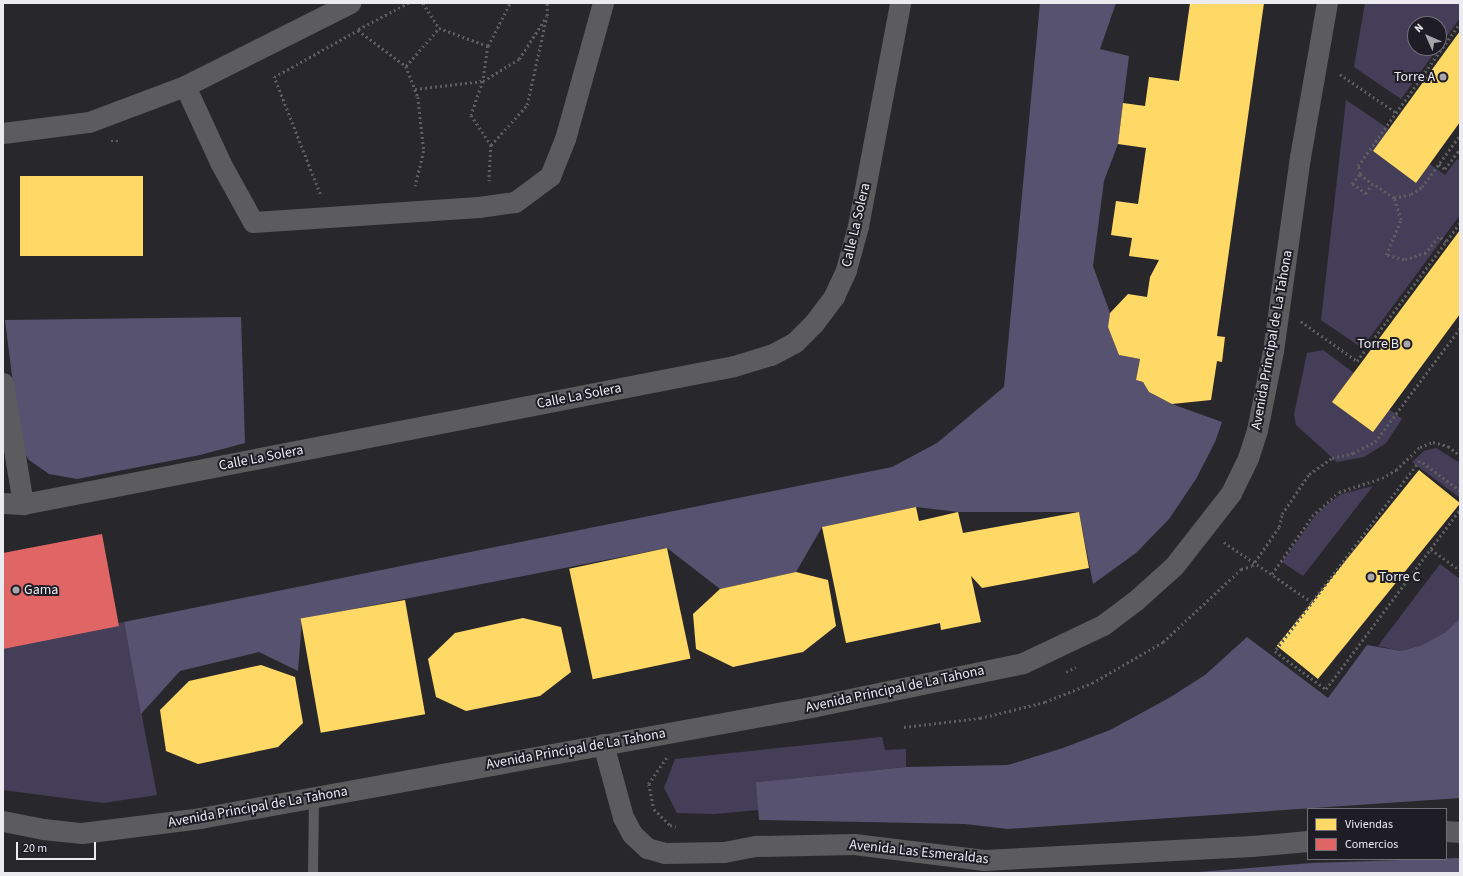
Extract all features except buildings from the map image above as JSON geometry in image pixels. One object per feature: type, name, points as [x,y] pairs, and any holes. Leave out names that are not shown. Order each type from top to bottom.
[{"type":"street","points":[[3,133],[89,122],[185,86],[350,3]]},
{"type":"street","points":[[185,86],[221,164],[253,222],[479,207],[515,202],[550,176],[565,139],[603,3]]},
{"type":"street","name":"Calle La Solera","points":[[3,503],[24,504],[734,366],[771,355],[794,343],[814,323],[834,296],[846,270],[858,226],[900,3]]},
{"type":"street","name":"Avenida Principal de La Tahona","points":[[3,821],[43,829],[82,833],[200,818],[816,706],[1023,663],[1103,625],[1135,602],[1174,566],[1231,493],[1248,458],[1257,430],[1273,351],[1300,157],[1327,3]]},
{"type":"street","points":[[3,383],[24,504]]},
{"type":"street","name":"Avenida Las Esmeraldas","points":[[603,744],[623,817],[632,834],[647,848],[664,853],[724,852],[756,846],[854,844],[984,860],[1252,846],[1307,841]]},
{"type":"street","points":[[1447,831],[1460,832]]},
{"type":"lane","points":[[313,873],[314,797]]},
{"type":"path","points":[[322,199],[274,77],[409,3]]},
{"type":"path","points":[[423,3],[439,28],[488,46]]},
{"type":"path","points":[[494,184],[489,184],[491,145],[471,115],[483,82],[488,46],[510,3]]},
{"type":"path","points":[[491,145],[527,105],[547,16],[547,3]]},
{"type":"path","points":[[415,89],[483,82],[519,59],[547,16]]},
{"type":"path","points":[[1446,242],[1440,237],[1426,253],[1411,259],[1395,259],[1386,255],[1401,220],[1394,198],[1360,174],[1358,166],[1460,22]]},
{"type":"path","points":[[406,66],[439,28]]},
{"type":"path","points":[[358,30],[406,66],[415,89],[424,151],[415,187]]},
{"type":"path","points":[[1336,80],[1338,72],[1395,112]]},
{"type":"path","points":[[1394,198],[1411,194],[1422,187],[1460,135]]},
{"type":"path","points":[[1439,164],[1445,169],[1458,151],[1460,153]]},
{"type":"path","points":[[1360,174],[1352,184],[1366,194],[1373,184]]},
{"type":"path","points":[[407,188],[422,187]]},
{"type":"path","points":[[1298,327],[1299,319],[1357,361],[1460,223]]},
{"type":"path","points":[[1404,406],[1460,328]]},
{"type":"path","points":[[1272,574],[1312,516],[1339,492],[1382,478],[1396,470],[1420,446],[1433,442],[1448,446],[1460,455]]},
{"type":"path","points":[[1460,491],[1420,461],[1275,651],[1326,689],[1460,509]]},
{"type":"path","points":[[1221,539],[1312,602]]},
{"type":"path","points":[[1431,549],[1460,570]]},
{"type":"path","points":[[1058,675],[1079,666]]},
{"type":"path","points":[[671,755],[649,784],[654,810],[670,825],[683,828]]},
{"type":"shaded area","points":[[1040,3],[1116,3],[1100,49],[1129,56],[1118,144],[1104,181],[1093,266],[1110,313],[1108,327],[1119,355],[1140,359],[1136,380],[1143,382],[1149,392],[1172,404],[1222,422],[1215,442],[1196,479],[1169,519],[1136,553],[1093,584],[1079,512],[958,512],[916,507],[822,527],[796,572],[720,589],[667,548],[302,619],[298,671],[259,652],[180,671],[141,714],[124,622],[892,467],[937,443],[1004,387]]},
{"type":"shaded area","points":[[1365,3],[1460,3],[1460,18],[1447,36],[1447,16],[1407,16],[1407,56],[1432,56],[1401,99],[1354,67]]},
{"type":"shaded area","points":[[1346,100],[1389,129],[1373,151],[1416,183],[1430,164],[1445,175],[1457,159],[1460,161],[1460,215],[1362,348],[1321,320]]},
{"type":"shaded area","points":[[241,317],[245,443],[200,455],[77,479],[49,474],[29,460],[21,448],[5,320]]},
{"type":"shaded area","points":[[1323,350],[1354,373],[1389,409],[1402,419],[1386,443],[1364,457],[1337,462],[1296,425],[1294,415],[1307,353]]},
{"type":"shaded area","points":[[1436,448],[1460,463],[1460,498],[1412,462],[1424,451]]},
{"type":"shaded area","points":[[1373,486],[1303,576],[1282,562],[1315,516],[1327,505],[1341,494]]},
{"type":"shaded area","points":[[1440,564],[1460,579],[1460,618],[1446,632],[1422,645],[1401,651],[1378,646]]},
{"type":"shaded area","points":[[1460,618],[1460,798],[1008,829],[965,824],[759,820],[756,782],[906,767],[1008,765],[1063,748],[1110,730],[1169,698],[1205,675],[1247,637],[1328,698],[1367,645],[1401,651],[1422,645],[1446,632]]},
{"type":"shaded area","points":[[124,622],[157,795],[103,803],[3,790],[3,647]]},
{"type":"shaded area","points":[[882,737],[885,750],[906,749],[906,767],[757,782],[759,810],[714,814],[677,813],[664,788],[675,759]]},
{"type":"shaded area","points":[[1447,858],[1460,858],[1460,873],[1185,873],[1312,863],[1447,860]]},
{"type":"place","name":"Torre A","points":[[1443,77]]},
{"type":"place","name":"Torre B","points":[[1407,344]]},
{"type":"place","name":"Torre C","points":[[1371,577]]},
{"type":"place","name":"Gama","points":[[16,590]]}]
